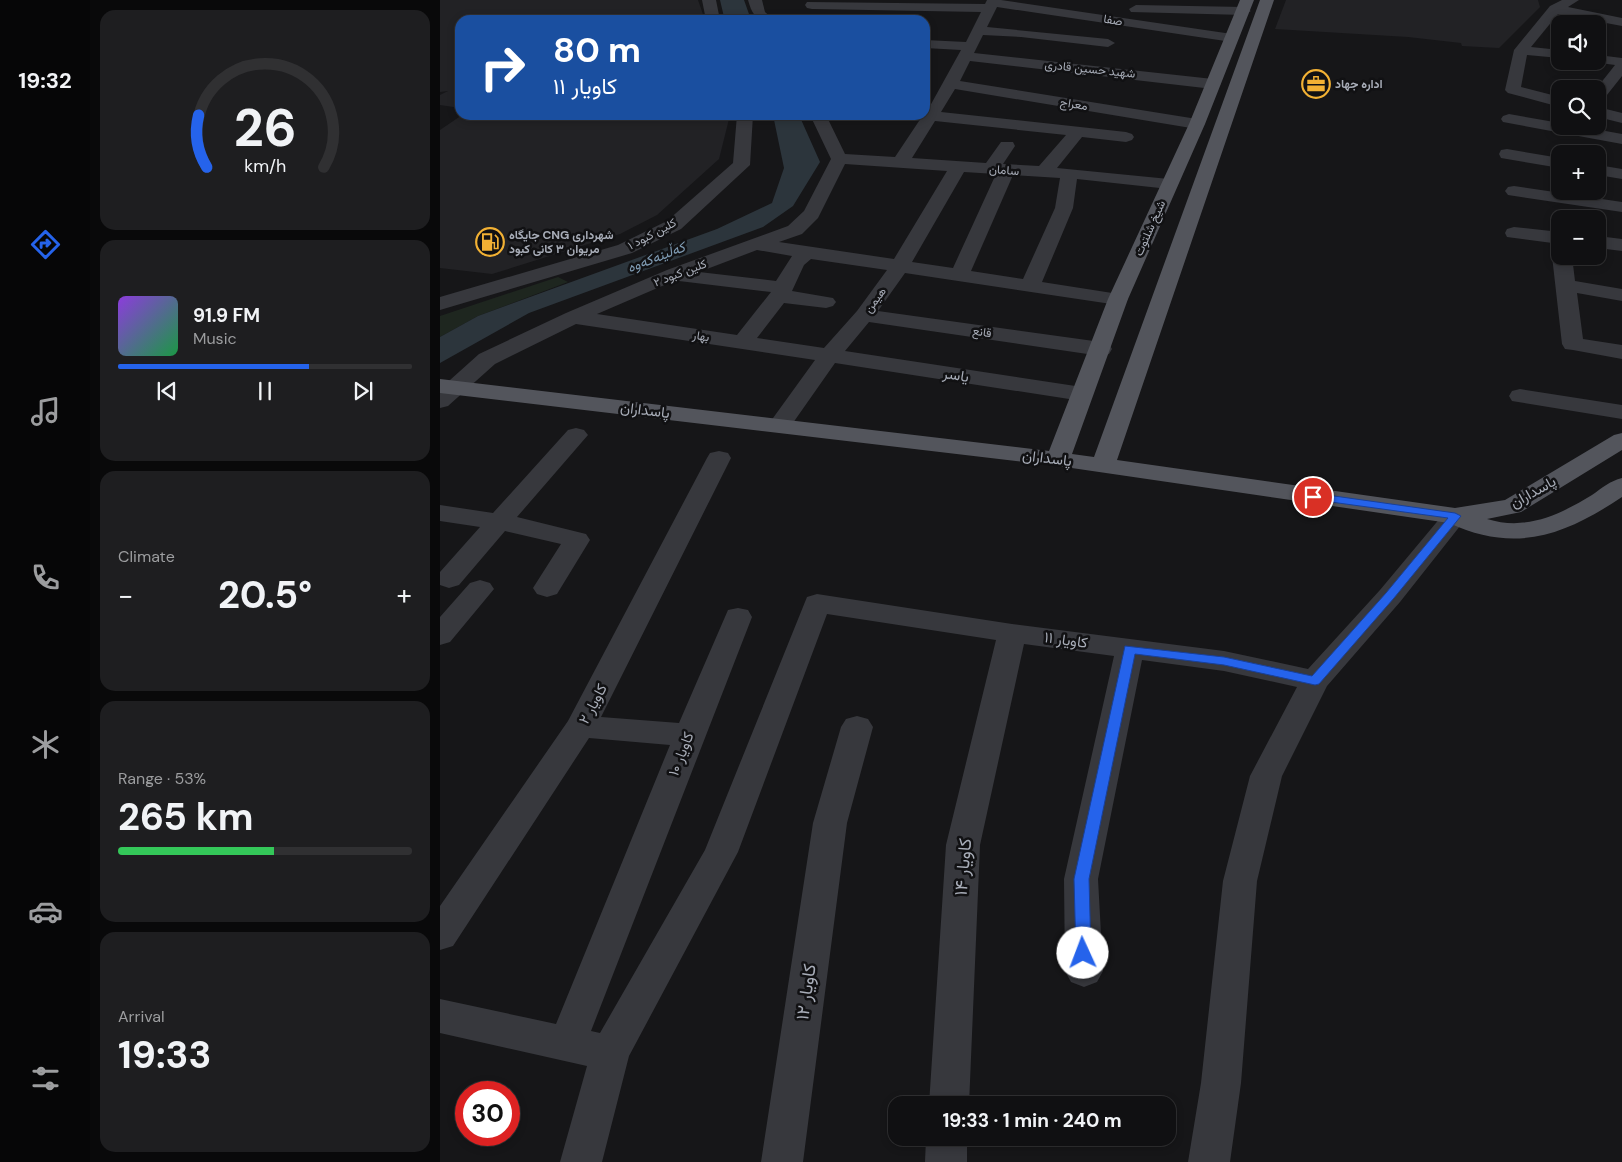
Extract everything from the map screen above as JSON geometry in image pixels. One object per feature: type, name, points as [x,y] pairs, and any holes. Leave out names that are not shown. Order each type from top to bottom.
[{"type":"main road","points":[[1103,465],[1267,0]]},
{"type":"main road","name":"شیخ شلتوت","points":[[1058,459],[1101,349],[1118,299],[1246,5]]},
{"type":"main road","name":"پاسداران","points":[[444,392],[780,425],[1058,459],[1455,516],[1512,507],[1622,440]]},
{"type":"main road","points":[[1455,516],[1486,529],[1539,531],[1570,520],[1622,486]]},
{"type":"street","points":[[709,0],[713,15]]},
{"type":"street","points":[[754,0],[760,15]]},
{"type":"street","points":[[1551,100],[1513,90],[1521,50],[1554,9],[1572,0]]},
{"type":"street","points":[[808,15],[814,2]]},
{"type":"street","name":"صفا","points":[[814,2],[845,11],[992,4],[1091,16],[1232,38]]},
{"type":"street","points":[[992,4],[980,31],[951,84],[930,116],[1078,132],[1110,156],[1147,115]]},
{"type":"street","points":[[1091,16],[1102,8],[1246,5]]},
{"type":"street","points":[[1554,9],[1622,22]]},
{"type":"street","points":[[1073,70],[1108,43],[1128,22]]},
{"type":"street","points":[[980,31],[1021,33],[1108,43]]},
{"type":"street","name":"شهید حسین قادری","points":[[930,45],[1073,70],[1146,75],[1213,84]]},
{"type":"street","points":[[1521,50],[1551,53]]},
{"type":"street","points":[[1606,60],[1622,62]]},
{"type":"street","points":[[1606,91],[1616,83],[1622,66]]},
{"type":"street","points":[[1135,86],[1146,75]]},
{"type":"street","name":"معراج","points":[[951,84],[1147,115],[1199,116]]},
{"type":"street","points":[[1110,109],[1124,98],[1199,116]]},
{"type":"street","points":[[930,99],[941,99]]},
{"type":"street","points":[[1606,114],[1622,118]]},
{"type":"street","points":[[1509,119],[1622,139]]},
{"type":"street","name":"کلین کبود ۱","points":[[440,304],[625,249],[674,225],[741,165],[745,120]]},
{"type":"street","points":[[820,120],[839,159]]},
{"type":"street","points":[[901,162],[927,120]]},
{"type":"street","points":[[1043,173],[1078,132]]},
{"type":"street","points":[[960,274],[1007,146]]},
{"type":"street","points":[[1507,154],[1551,161]]},
{"type":"street","name":"سامان","points":[[839,159],[1069,174],[1110,156],[1169,184]]},
{"type":"street","name":"کلین کبود ۲","points":[[444,392],[487,359],[573,317],[674,274],[795,230],[812,214],[839,159]]},
{"type":"street","name":"هیمن","points":[[780,425],[830,355],[864,315],[899,267],[958,167]]},
{"type":"street","points":[[1606,171],[1622,174]]},
{"type":"street","points":[[1030,286],[1064,208],[1069,174]]},
{"type":"street","points":[[1514,191],[1622,207]]},
{"type":"street","points":[[1514,233],[1551,237]]},
{"type":"street","points":[[1606,243],[1622,245]]},
{"type":"street","points":[[757,245],[1118,299]]},
{"type":"street","points":[[742,343],[782,292],[796,262],[807,252]]},
{"type":"street","points":[[1563,265],[1574,344],[1622,352]]},
{"type":"street","points":[[674,274],[782,292],[826,302]]},
{"type":"street","points":[[1566,285],[1622,295]]},
{"type":"street","name":"قانع","points":[[864,315],[1101,349]]},
{"type":"street","name":"بهار","points":[[573,317],[830,355]]},
{"type":"street","name":"یاسر","points":[[830,355],[1082,394]]},
{"type":"street","points":[[1520,396],[1622,412]]},
{"type":"street","points":[[449,579],[576,435]]},
{"type":"street","name":"کاویار ۲","points":[[440,935],[581,726],[718,458]]},
{"type":"street","points":[[440,513],[529,527],[577,540],[547,588]]},
{"type":"street","points":[[1209,1162],[1221,1083],[1240,881],[1266,776],[1315,681],[1390,596],[1455,516]]},
{"type":"street","points":[[443,628],[480,589]]},
{"type":"street","name":"کاویار ۱۱","points":[[610,1053],[721,852],[817,603],[1012,633],[1224,661],[1315,681]]},
{"type":"street","name":"کاویار ۱۰","points":[[567,1043],[628,893],[687,735],[738,617]]},
{"type":"street","name":"کاویار ۱۴","points":[[949,1096],[963,845],[1012,633]]},
{"type":"street","points":[[1084,971],[1081,879],[1130,649]]},
{"type":"street","points":[[581,726],[687,735]]},
{"type":"street","name":"کاویار ۱۲","points":[[782,1162],[830,823],[856,727]]},
{"type":"street","points":[[440,1016],[610,1053],[581,1162]]},
{"type":"street","points":[[946,1162],[947,1146]]},
{"type":"shaded area","points":[[440,0],[698,0],[703,15],[455,15],[455,107],[440,105],[440,95],[448,91],[440,92]]},
{"type":"shaded area","points":[[1286,0],[1538,0],[1540,7],[1499,48],[1462,46],[1461,43],[1408,37],[1275,29]]},
{"type":"shaded area","points":[[455,120],[729,120],[719,159],[657,215],[620,234],[492,274],[440,268],[440,130]]},
{"type":"shaded area","points":[[558,277],[568,282],[478,316],[440,337],[440,316]]},
{"type":"water","points":[[720,0],[744,0],[750,15],[724,15]]},
{"type":"water","name":"کەڵینەکەوە","points":[[774,120],[801,120],[820,162],[793,206],[763,227],[529,313],[440,363],[440,337],[478,316],[717,229],[772,203],[784,168]]},
{"type":"place","name":"اداره جهاد","points":[[1316,84]]},
{"type":"place","name":"جایگاه CNG شهرداری مریوان ۳ کانی کبود","points":[[490,242]]},
{"type":"route","points":[[1083,953],[1081,879],[1130,649],[1224,661],[1315,681],[1390,596],[1455,516],[1313,497]]}]
